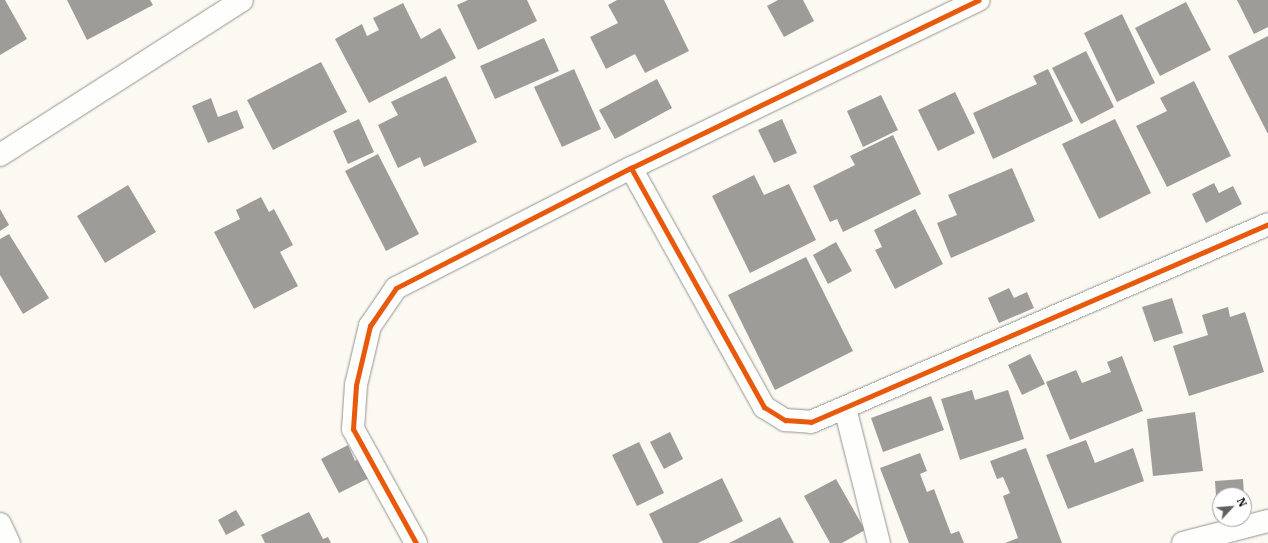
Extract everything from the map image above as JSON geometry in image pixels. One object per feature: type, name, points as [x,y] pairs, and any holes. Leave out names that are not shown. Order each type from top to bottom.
[{"type":"street","points":[[0,155],[242,0]]},
{"type":"street","points":[[416,543],[354,429],[356,385],[370,326],[396,288],[631,168],[979,0]]},
{"type":"street","points":[[631,168],[764,407],[786,420],[811,422],[1268,224]]},
{"type":"street","points":[[845,408],[879,543]]},
{"type":"street","points":[[1183,543],[1268,521]]},
{"type":"street","points":[[0,524],[9,543]]},
{"type":"building","points":[[0,0],[5,0],[27,39],[0,55]]},
{"type":"building","points":[[67,0],[150,0],[153,5],[87,40]]},
{"type":"building","points":[[468,0],[527,0],[537,21],[478,50],[457,5]]},
{"type":"building","points":[[617,0],[664,0],[689,51],[645,73],[635,54],[606,69],[590,37],[618,23],[608,5]]},
{"type":"building","points":[[778,0],[803,0],[814,21],[784,37],[767,6]]},
{"type":"building","points":[[1237,0],[1268,0],[1268,27],[1254,34]]},
{"type":"building","points":[[1186,2],[1211,50],[1160,76],[1135,28]]},
{"type":"building","points":[[403,3],[421,39],[440,28],[456,58],[369,103],[335,39],[362,24],[367,36],[379,30],[373,18]]},
{"type":"building","points":[[1122,14],[1155,83],[1117,102],[1084,33]]},
{"type":"building","points":[[1268,36],[1268,134],[1228,56]]},
{"type":"building","points":[[544,38],[559,71],[495,99],[480,66]]},
{"type":"building","points":[[1086,51],[1114,107],[1081,124],[1052,68]]},
{"type":"building","points":[[321,62],[347,112],[273,150],[247,100]]},
{"type":"building","points":[[574,69],[601,129],[562,147],[534,87]]},
{"type":"building","points":[[1048,69],[1073,121],[993,159],[973,113],[1037,84],[1033,76]]},
{"type":"building","points":[[446,76],[477,142],[424,167],[420,157],[398,168],[378,125],[398,115],[391,102]]},
{"type":"building","points":[[657,79],[672,108],[615,139],[599,110]]},
{"type":"building","points":[[1194,81],[1231,156],[1167,187],[1136,126],[1167,111],[1160,98]]},
{"type":"building","points":[[955,92],[975,133],[938,151],[918,110]]},
{"type":"building","points":[[881,95],[898,130],[863,147],[847,111]]},
{"type":"building","points":[[211,98],[218,117],[237,110],[244,128],[208,143],[192,106]]},
{"type":"building","points":[[359,119],[374,152],[348,164],[333,131]]},
{"type":"building","points":[[782,119],[797,153],[774,163],[758,130]]},
{"type":"building","points":[[1115,119],[1151,193],[1099,219],[1062,144]]},
{"type":"building","points":[[893,135],[921,194],[843,232],[837,219],[830,222],[813,186],[855,165],[850,156]]},
{"type":"building","points":[[378,154],[419,234],[386,251],[345,171]]},
{"type":"building","points":[[1012,168],[1035,221],[951,258],[937,223],[957,215],[948,195]]},
{"type":"building","points":[[754,175],[764,195],[789,184],[816,240],[750,273],[712,196]]},
{"type":"building","points":[[1214,183],[1219,193],[1233,186],[1242,204],[1206,223],[1192,194]]},
{"type":"building","points":[[128,185],[156,232],[105,263],[77,216]]},
{"type":"building","points":[[261,197],[269,212],[274,209],[293,245],[280,252],[298,286],[254,309],[214,232],[240,219],[236,210]]},
{"type":"building","points":[[0,209],[9,225],[0,231]]},
{"type":"building","points":[[915,209],[943,264],[895,289],[875,250],[882,247],[874,230]]},
{"type":"building","points":[[9,234],[49,298],[23,314],[0,275],[0,239]]},
{"type":"building","points":[[836,242],[852,271],[828,284],[813,255]]},
{"type":"building","points":[[806,257],[853,351],[775,390],[728,295]]},
{"type":"building","points":[[1009,288],[1014,298],[1027,292],[1034,308],[999,323],[988,298]]},
{"type":"building","points":[[1172,298],[1183,333],[1154,342],[1142,307]]},
{"type":"building","points":[[1228,307],[1230,317],[1245,312],[1264,372],[1189,396],[1173,346],[1208,335],[1202,315]]},
{"type":"building","points":[[1030,354],[1045,384],[1022,395],[1008,365]]},
{"type":"building","points":[[1122,356],[1143,411],[1070,440],[1046,382],[1076,370],[1082,383],[1111,372],[1107,362]]},
{"type":"building","points":[[972,390],[975,400],[1008,390],[1024,439],[960,460],[941,399]]},
{"type":"building","points":[[931,396],[944,430],[883,452],[871,418]]},
{"type":"building","points":[[1195,412],[1203,471],[1153,476],[1147,419]]},
{"type":"building","points":[[670,432],[683,459],[664,469],[650,442]]},
{"type":"building","points":[[1086,440],[1095,463],[1133,448],[1144,481],[1068,509],[1046,455]]},
{"type":"building","points":[[639,442],[664,493],[637,506],[612,455]]},
{"type":"building","points":[[348,445],[355,461],[365,456],[375,475],[339,493],[321,459]]},
{"type":"building","points":[[1026,448],[1062,543],[1005,543],[1018,538],[1003,496],[1010,493],[1003,477],[997,479],[990,461]]},
{"type":"building","points":[[920,453],[927,471],[920,474],[927,492],[934,489],[951,534],[959,531],[964,543],[909,543],[880,468]]},
{"type":"building","points":[[722,478],[743,521],[698,543],[663,543],[649,514]]},
{"type":"building","points":[[836,479],[865,530],[842,543],[830,543],[804,496]]},
{"type":"building","points":[[1243,479],[1244,487],[1215,487],[1215,481]]},
{"type":"building","points":[[236,510],[245,525],[226,535],[218,520]]},
{"type":"building","points":[[309,512],[323,539],[328,537],[331,543],[265,543],[261,535]]},
{"type":"building","points":[[780,517],[794,543],[729,543]]},
{"type":"cycle path","points":[[416,543],[353,429],[356,385],[370,326],[396,288],[631,168],[979,0]]},
{"type":"cycle path","points":[[631,168],[764,407],[785,420],[811,422],[1268,224]]}]
